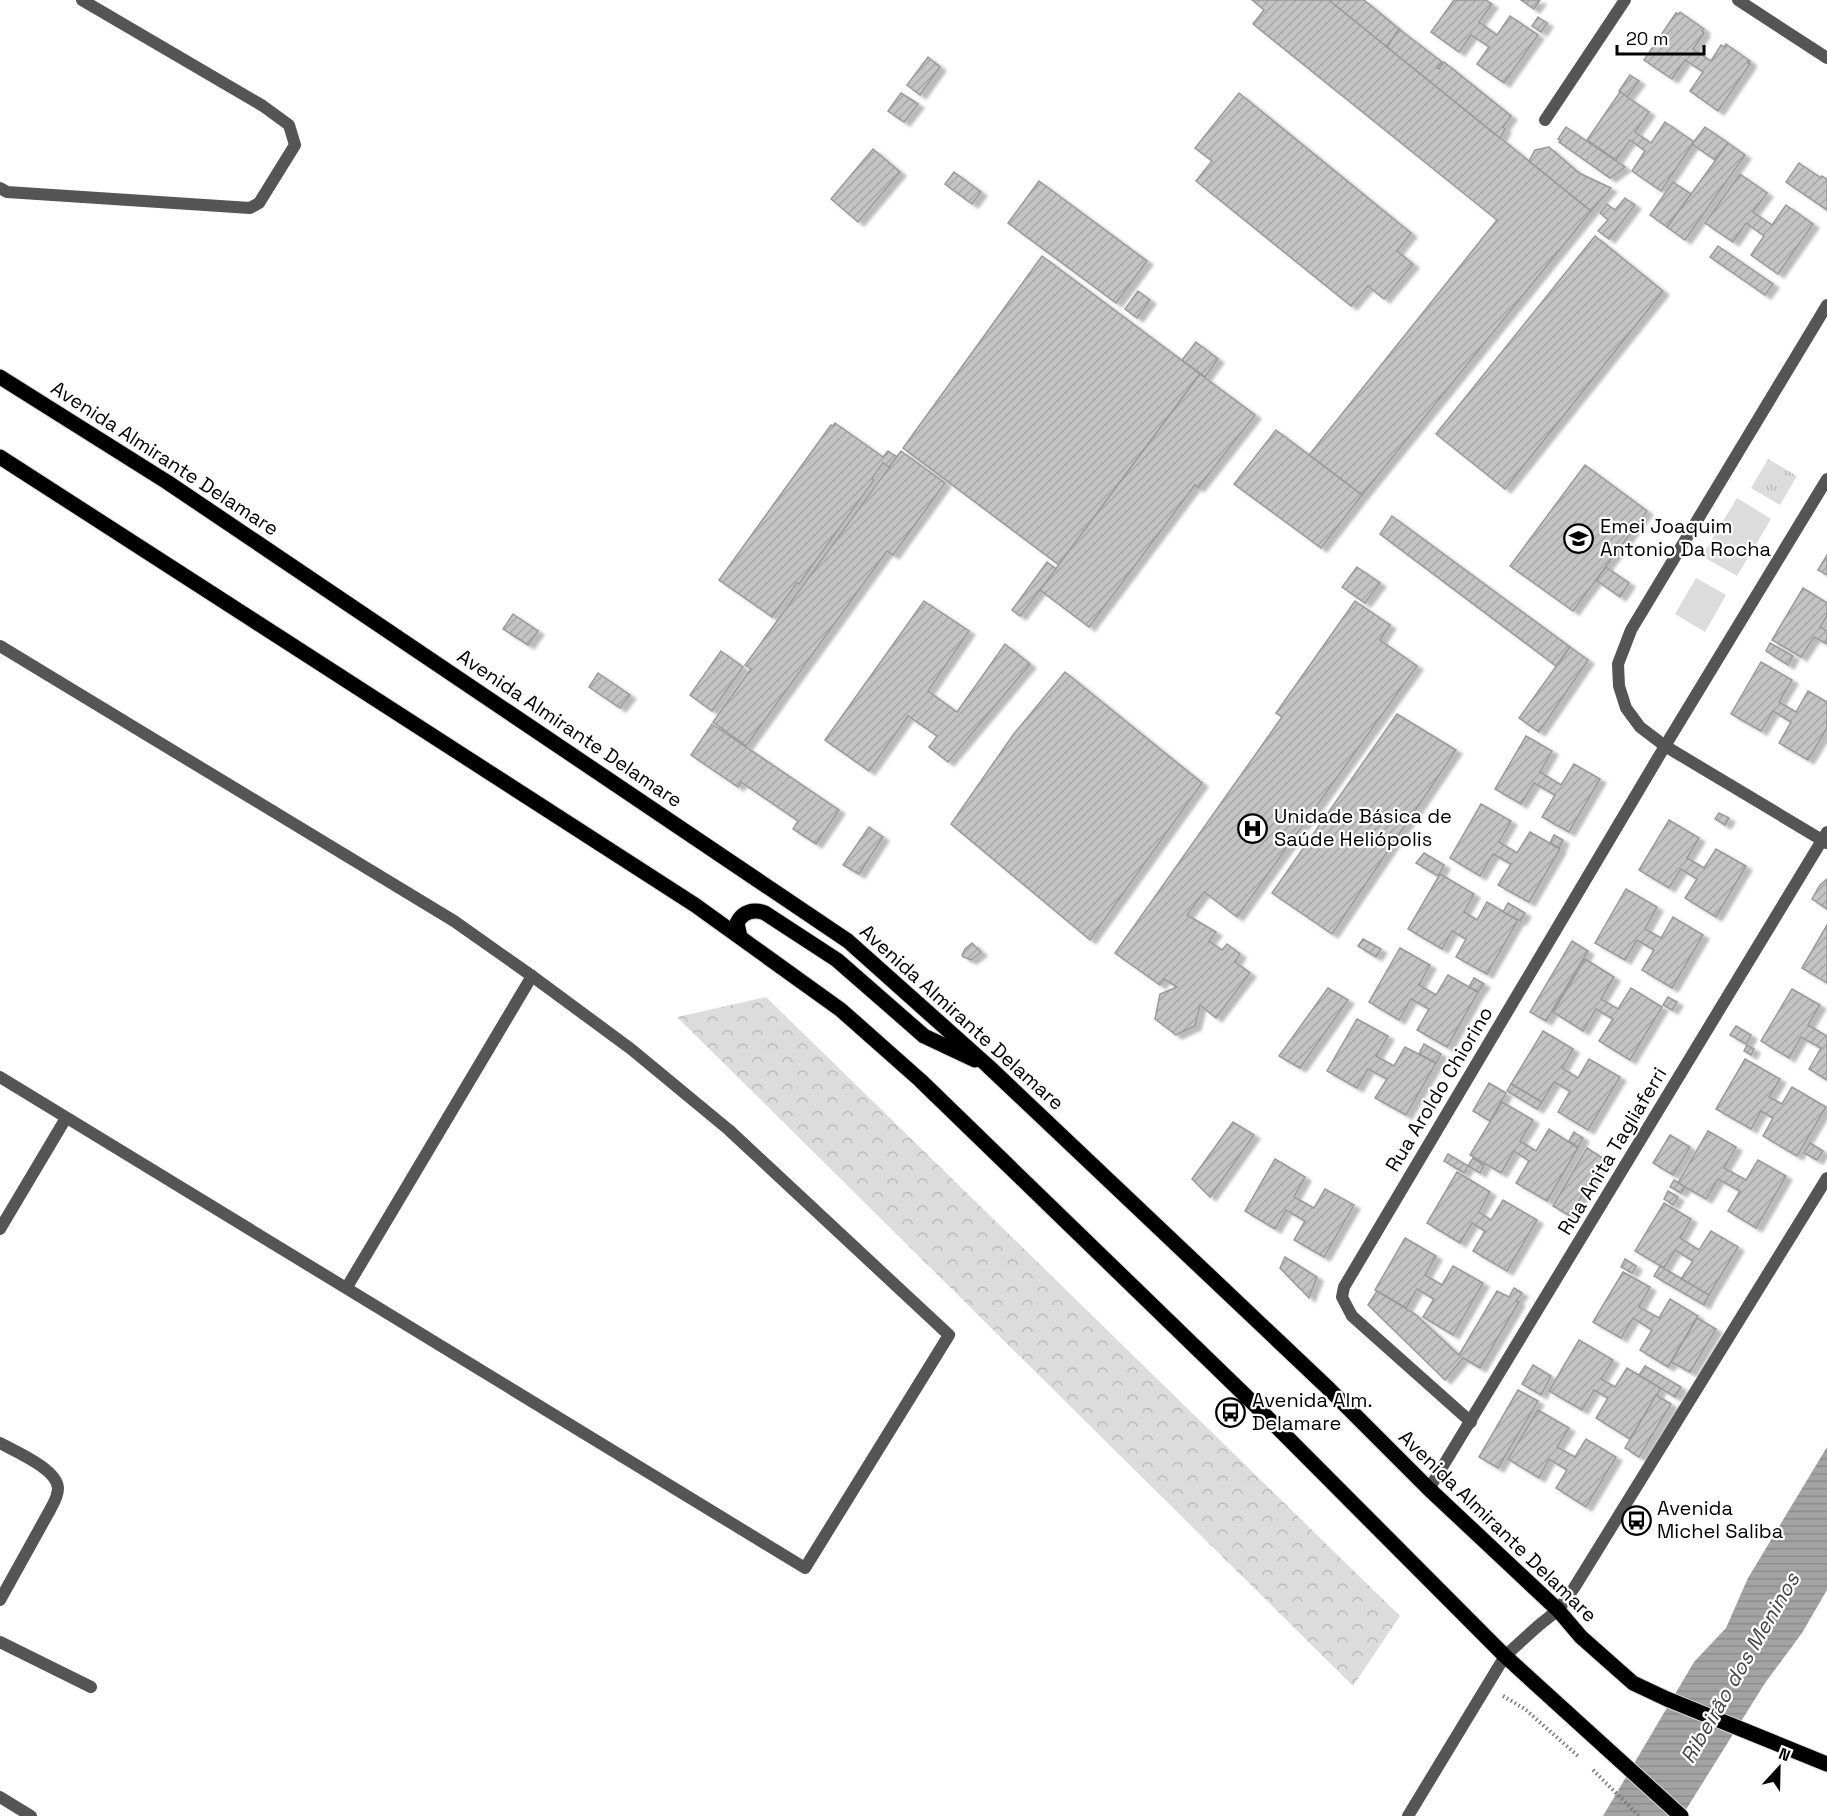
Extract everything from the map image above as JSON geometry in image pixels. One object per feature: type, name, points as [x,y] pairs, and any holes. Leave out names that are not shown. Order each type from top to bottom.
[{"type":"main road","name":"Avenida Almirante Delamare","points":[[0,377],[167,482],[848,941],[988,1066],[1558,1610],[1581,1637],[1633,1683],[1827,1764]]},
{"type":"main road","points":[[0,458],[695,905],[841,1010],[920,1080],[1284,1433],[1505,1656],[1681,1816]]},
{"type":"main road","points":[[740,937],[737,923],[742,915],[752,911],[765,913],[837,960],[924,1036],[988,1066]]},
{"type":"street","points":[[0,188],[7,192],[250,208],[259,203],[295,146],[289,125],[263,106],[82,0]]},
{"type":"street","points":[[1545,120],[1625,0]]},
{"type":"street","points":[[1738,0],[1827,57]]},
{"type":"street","points":[[1825,838],[1665,746],[1640,727],[1626,708],[1619,686],[1618,664],[1631,630],[1827,305]]},
{"type":"street","name":"Rua Aroldo Chiorino","points":[[1471,1422],[1352,1316],[1342,1297],[1344,1287],[1665,746],[1827,479]]},
{"type":"street","points":[[0,646],[454,921],[532,976],[631,1049],[729,1130],[949,1335],[805,1568],[0,1077]]},
{"type":"street","name":"Rua Anita Tagliaferri","points":[[1429,1489],[1825,838]]},
{"type":"street","points":[[347,1287],[532,976]]},
{"type":"street","points":[[0,1229],[66,1118]]},
{"type":"street","points":[[1408,1816],[1505,1656],[1558,1610],[1574,1588],[1827,1178]]},
{"type":"street","points":[[0,1443],[47,1470],[54,1476],[58,1487],[57,1497],[0,1600]]},
{"type":"street","points":[[0,1642],[91,1687]]},
{"type":"street","points":[[0,1797],[31,1816]]},
{"type":"path","points":[[1488,1686],[1525,1709],[1584,1761]]},
{"type":"path","points":[[1592,1768],[1639,1816]]},
{"type":"green space","points":[[1768,459],[1797,476],[1780,505],[1751,488]]},
{"type":"green space","points":[[1737,498],[1771,519],[1737,576],[1702,556]]},
{"type":"green space","points":[[1696,578],[1726,595],[1705,632],[1675,614]]},
{"type":"green space","points":[[766,997],[1400,1616],[1353,1686],[677,1017]]},
{"type":"water","name":"Ribeirão dos Meninos","points":[[1827,1447],[1827,1590],[1802,1633],[1765,1683],[1682,1816],[1603,1816],[1694,1662],[1726,1628],[1748,1578]]},
{"type":"building","points":[[1252,0],[1329,0],[1591,211],[1362,495],[1309,455],[1497,220],[1253,24],[1264,10]]},
{"type":"building","points":[[1329,0],[1364,0],[1399,29],[1387,47]]},
{"type":"building","points":[[1454,0],[1486,0],[1492,4],[1479,22],[1497,35],[1510,16],[1538,35],[1504,83],[1477,64],[1489,47],[1471,35],[1459,52],[1431,32]]},
{"type":"building","points":[[1521,0],[1540,0],[1534,9]]},
{"type":"building","points":[[1680,12],[1704,29],[1702,31],[1704,33],[1693,49],[1711,61],[1721,45],[1724,47],[1726,44],[1750,61],[1718,111],[1690,91],[1703,72],[1685,60],[1672,79],[1644,60],[1676,13]]},
{"type":"building","points":[[1538,17],[1547,23],[1541,32],[1532,26]]},
{"type":"building","points":[[1399,29],[1442,62],[1437,68],[1439,69],[1444,62],[1511,116],[1503,127],[1505,129],[1500,138],[1387,47]]},
{"type":"building","points":[[928,57],[940,67],[920,95],[907,85]]},
{"type":"building","points":[[1630,75],[1639,81],[1627,97],[1619,91]]},
{"type":"building","points":[[1620,92],[1649,112],[1635,132],[1651,143],[1665,122],[1694,142],[1661,191],[1632,171],[1645,151],[1630,140],[1616,160],[1587,140]]},
{"type":"building","points":[[901,93],[918,104],[904,122],[888,111]]},
{"type":"building","points":[[1239,93],[1411,233],[1397,251],[1413,264],[1384,299],[1368,286],[1351,306],[1196,181],[1212,161],[1195,148]]},
{"type":"building","points":[[1566,127],[1625,167],[1610,178],[1559,142],[1561,141],[1558,139]]},
{"type":"building","points":[[1705,127],[1728,143],[1715,160],[1692,144]]},
{"type":"building","points":[[1728,143],[1745,155],[1685,240],[1667,227]]},
{"type":"building","points":[[1549,147],[1579,173],[1611,188],[1591,211],[1529,161],[1535,150]]},
{"type":"building","points":[[873,149],[900,172],[858,222],[831,199]]},
{"type":"building","points":[[1799,163],[1821,178],[1822,176],[1827,179],[1827,210],[1786,182]]},
{"type":"building","points":[[954,172],[981,192],[972,204],[945,184]]},
{"type":"building","points":[[1740,174],[1767,193],[1753,212],[1772,225],[1786,205],[1813,224],[1778,274],[1751,255],[1764,236],[1746,223],[1733,242],[1705,223]]},
{"type":"building","points":[[1039,181],[1147,261],[1116,303],[1008,223]]},
{"type":"building","points":[[1673,182],[1691,194],[1667,227],[1650,215]]},
{"type":"building","points":[[1625,198],[1635,205],[1609,239],[1598,231],[1608,220],[1600,213],[1607,204],[1615,210]]},
{"type":"building","points":[[1595,236],[1663,291],[1505,489],[1436,434]]},
{"type":"building","points":[[1718,246],[1773,284],[1765,295],[1710,257]]},
{"type":"building","points":[[1042,256],[1200,374],[1059,565],[903,448]]},
{"type":"building","points":[[1138,291],[1150,300],[1137,318],[1125,309]]},
{"type":"building","points":[[1196,342],[1218,359],[1205,377],[1182,360]]},
{"type":"building","points":[[1200,374],[1255,415],[1198,488],[1195,485],[1089,627],[1040,590]]},
{"type":"building","points":[[835,423],[883,457],[888,451],[897,457],[889,467],[883,463],[872,478],[874,480],[799,584],[797,583],[772,617],[719,580],[831,425]]},
{"type":"building","points":[[1276,430],[1362,495],[1321,548],[1234,484]]},
{"type":"building","points":[[901,451],[945,483],[893,555],[887,551],[746,746],[713,722],[751,669],[745,665]]},
{"type":"building","name":"Emei Joaquim Antonio Da Rocha","points":[[1585,465],[1647,511],[1573,611],[1510,566]]},
{"type":"building","points":[[1392,516],[1570,647],[1556,666],[1380,534]]},
{"type":"building","points":[[1827,555],[1827,575],[1818,570]]},
{"type":"building","points":[[1047,562],[1056,569],[1020,616],[1012,610]]},
{"type":"building","points":[[1357,567],[1380,583],[1365,603],[1342,587]]},
{"type":"building","points":[[1606,567],[1629,583],[1620,597],[1596,580]]},
{"type":"building","points":[[1803,588],[1827,603],[1827,616],[1820,627],[1827,631],[1827,644],[1814,637],[1801,657],[1772,640]]},
{"type":"building","points":[[924,601],[969,631],[928,691],[957,712],[1005,644],[1030,664],[948,762],[929,747],[937,736],[908,716],[869,771],[825,740]]},
{"type":"building","name":"Unidade Básica de Saúde Heliópolis","points":[[1355,601],[1390,625],[1380,640],[1417,666],[1237,917],[1204,892],[1187,915],[1216,932],[1209,941],[1222,950],[1227,944],[1240,954],[1235,962],[1250,973],[1216,1018],[1200,1005],[1195,1026],[1176,1035],[1155,1019],[1160,994],[1177,987],[1164,979],[1160,985],[1115,953],[1282,717],[1276,713]]},
{"type":"building","points":[[513,614],[538,631],[528,645],[503,629]]},
{"type":"building","points":[[1770,643],[1793,656],[1788,665],[1766,651]]},
{"type":"building","points":[[1570,647],[1588,660],[1539,732],[1519,718]]},
{"type":"building","points":[[721,651],[743,667],[712,711],[690,695]]},
{"type":"building","points":[[1761,662],[1792,680],[1779,702],[1796,712],[1808,691],[1827,702],[1827,728],[1808,760],[1779,743],[1791,722],[1773,711],[1761,731],[1731,714]]},
{"type":"building","points":[[1065,672],[1202,783],[1090,940],[951,824],[1013,735]]},
{"type":"building","points":[[598,673],[630,695],[620,708],[589,687]]},
{"type":"building","points":[[1397,714],[1456,750],[1332,934],[1272,893]]},
{"type":"building","points":[[712,724],[839,810],[816,844],[793,829],[798,821],[741,782],[738,787],[691,755]]},
{"type":"building","points":[[1526,736],[1552,751],[1540,772],[1561,785],[1574,764],[1600,779],[1569,832],[1542,817],[1555,795],[1534,783],[1521,804],[1495,789]]},
{"type":"building","points":[[1481,804],[1511,821],[1499,842],[1517,853],[1530,832],[1560,849],[1529,902],[1498,885],[1511,864],[1493,854],[1480,876],[1450,858]]},
{"type":"building","points":[[1719,813],[1729,818],[1725,825],[1715,819]]},
{"type":"building","points":[[1669,820],[1699,838],[1687,858],[1704,868],[1716,849],[1746,866],[1716,917],[1685,898],[1697,879],[1681,869],[1669,888],[1639,870]]},
{"type":"building","points":[[869,827],[883,837],[859,874],[843,865]]},
{"type":"building","points":[[1554,835],[1563,840],[1559,848],[1550,843]]},
{"type":"building","points":[[1424,853],[1444,865],[1438,876],[1416,863]]},
{"type":"building","points":[[1440,874],[1474,894],[1464,912],[1477,920],[1487,902],[1518,920],[1487,974],[1456,957],[1466,939],[1452,931],[1442,949],[1408,929]]},
{"type":"building","points":[[1827,879],[1827,909],[1812,899],[1820,885]]},
{"type":"building","points":[[1626,889],[1657,907],[1645,929],[1661,938],[1673,917],[1703,935],[1672,988],[1642,970],[1654,950],[1637,940],[1625,960],[1595,943]]},
{"type":"building","points":[[1508,903],[1525,913],[1520,921],[1503,912]]},
{"type":"building","points":[[1827,925],[1827,983],[1802,968]]},
{"type":"building","points":[[1363,939],[1381,949],[1376,957],[1358,946]]},
{"type":"building","points":[[1572,941],[1588,951],[1546,1021],[1530,1012]]},
{"type":"building","points":[[972,943],[981,952],[971,960],[962,955]]},
{"type":"building","points":[[1400,948],[1430,965],[1419,985],[1436,995],[1448,975],[1478,992],[1447,1047],[1417,1030],[1429,1009],[1411,999],[1399,1020],[1369,1002]]},
{"type":"building","points":[[1585,959],[1614,977],[1601,999],[1618,1009],[1631,988],[1662,1007],[1630,1060],[1599,1041],[1613,1019],[1596,1009],[1583,1031],[1553,1012]]},
{"type":"building","points":[[1474,978],[1484,984],[1478,992],[1469,987]]},
{"type":"building","points":[[1328,988],[1348,1000],[1300,1068],[1279,1056]]},
{"type":"building","points":[[1792,989],[1820,1005],[1808,1025],[1827,1036],[1827,1080],[1809,1069],[1821,1048],[1801,1037],[1789,1058],[1761,1041]]},
{"type":"building","points":[[1668,997],[1677,1002],[1672,1010],[1663,1005]]},
{"type":"building","points":[[1357,1019],[1388,1036],[1376,1056],[1394,1066],[1405,1047],[1436,1063],[1406,1115],[1375,1098],[1387,1079],[1368,1069],[1357,1088],[1327,1071]]},
{"type":"building","points":[[1736,1026],[1751,1035],[1746,1044],[1730,1035]]},
{"type":"building","points":[[1543,1031],[1573,1049],[1562,1068],[1578,1078],[1589,1059],[1620,1077],[1588,1130],[1558,1112],[1570,1091],[1554,1082],[1542,1102],[1511,1084]]},
{"type":"building","points":[[1424,1044],[1441,1054],[1436,1063],[1419,1054]]},
{"type":"building","points":[[1747,1045],[1754,1049],[1751,1055],[1744,1051]]},
{"type":"building","points":[[1745,1059],[1780,1079],[1769,1097],[1782,1104],[1792,1087],[1826,1107],[1797,1156],[1763,1136],[1773,1118],[1761,1111],[1751,1129],[1716,1109]]},
{"type":"building","points":[[1489,1083],[1506,1093],[1490,1121],[1473,1111]]},
{"type":"building","points":[[1511,1084],[1542,1102],[1537,1109],[1507,1091]]},
{"type":"building","points":[[1502,1102],[1533,1120],[1520,1141],[1536,1151],[1549,1129],[1578,1148],[1547,1201],[1516,1183],[1529,1161],[1514,1151],[1501,1173],[1470,1155]]},
{"type":"building","points":[[1233,1122],[1254,1135],[1210,1197],[1192,1179]]},
{"type":"building","points":[[1708,1131],[1736,1147],[1724,1168],[1746,1180],[1758,1160],[1786,1176],[1756,1228],[1728,1211],[1740,1191],[1718,1179],[1706,1199],[1678,1183]]},
{"type":"building","points":[[1574,1132],[1583,1138],[1578,1147],[1569,1141]]},
{"type":"building","points":[[1670,1135],[1690,1147],[1673,1175],[1653,1163]]},
{"type":"building","points":[[1810,1143],[1823,1151],[1817,1160],[1804,1153]]},
{"type":"building","points":[[1587,1148],[1604,1159],[1570,1216],[1553,1206]]},
{"type":"building","points":[[1448,1154],[1468,1166],[1464,1173],[1444,1161]]},
{"type":"building","points":[[1473,1158],[1484,1165],[1480,1173],[1468,1166]]},
{"type":"building","points":[[1275,1159],[1305,1177],[1294,1197],[1314,1208],[1325,1189],[1354,1205],[1324,1257],[1294,1240],[1305,1221],[1286,1210],[1275,1229],[1245,1211]]},
{"type":"building","points":[[1457,1172],[1490,1192],[1479,1212],[1491,1220],[1503,1200],[1537,1220],[1507,1271],[1473,1251],[1485,1231],[1472,1223],[1460,1243],[1427,1223]]},
{"type":"building","points":[[1674,1180],[1685,1187],[1681,1193],[1670,1187]]},
{"type":"building","points":[[1668,1191],[1678,1197],[1673,1205],[1664,1199]]},
{"type":"building","points":[[1664,1203],[1691,1219],[1680,1238],[1699,1250],[1711,1231],[1738,1247],[1709,1295],[1681,1279],[1693,1261],[1675,1250],[1664,1268],[1635,1251]]},
{"type":"building","points":[[1405,1238],[1436,1256],[1425,1275],[1442,1285],[1453,1266],[1483,1283],[1453,1335],[1423,1317],[1434,1299],[1417,1289],[1406,1308],[1375,1290]]},
{"type":"building","points":[[1285,1257],[1317,1277],[1309,1298],[1280,1268]]},
{"type":"building","points":[[1625,1259],[1636,1266],[1632,1273],[1621,1267]]},
{"type":"building","points":[[1660,1266],[1709,1295],[1704,1305],[1654,1276]]},
{"type":"building","points":[[1623,1272],[1650,1287],[1639,1307],[1659,1318],[1670,1299],[1698,1316],[1668,1367],[1640,1350],[1652,1330],[1633,1318],[1621,1338],[1593,1322]]},
{"type":"building","points":[[1514,1288],[1522,1293],[1516,1301],[1519,1302],[1480,1368],[1463,1358],[1445,1380],[1368,1305],[1377,1291],[1415,1314],[1459,1355],[1497,1291],[1509,1297]]},
{"type":"building","points":[[1697,1318],[1716,1329],[1690,1372],[1671,1362]]},
{"type":"building","points":[[1579,1340],[1613,1360],[1601,1379],[1615,1387],[1627,1368],[1661,1388],[1630,1439],[1596,1418],[1608,1398],[1594,1390],[1582,1410],[1549,1391]]},
{"type":"building","points":[[1533,1365],[1551,1376],[1541,1395],[1522,1384]]},
{"type":"building","points":[[1645,1366],[1681,1387],[1675,1397],[1639,1375]]},
{"type":"building","points":[[1518,1390],[1538,1401],[1498,1468],[1479,1457]]},
{"type":"building","points":[[1656,1395],[1671,1404],[1639,1457],[1625,1448]]},
{"type":"building","points":[[1538,1410],[1569,1428],[1557,1447],[1575,1457],[1586,1439],[1616,1457],[1586,1507],[1556,1488],[1567,1470],[1549,1459],[1539,1478],[1508,1459]]},
{"type":"place","name":"Emei Joaquim Antonio Da Rocha","points":[[1579,538]]},
{"type":"place","name":"Unidade Básica de Saúde Heliópolis","points":[[1253,828]]},
{"type":"place","name":"Avenida Alm. Delamare","points":[[1231,1412]]},
{"type":"place","name":"Avenida Michel Saliba","points":[[1636,1520]]}]
